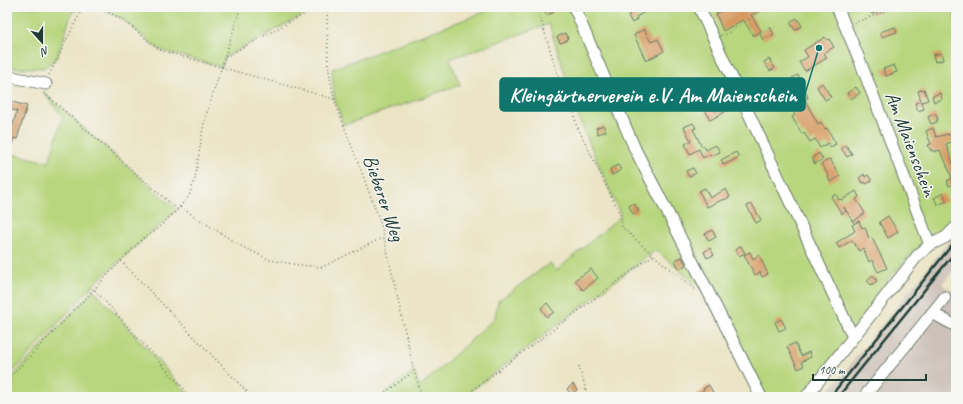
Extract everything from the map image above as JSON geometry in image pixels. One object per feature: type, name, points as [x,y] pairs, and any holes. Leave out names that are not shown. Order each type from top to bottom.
[{"type":"street","points":[[574,7],[636,149],[761,397]]},
{"type":"street","points":[[699,7],[854,337]]},
{"type":"street","name":"Am Maienschein","points":[[837,7],[860,61],[930,245]]},
{"type":"street","points":[[8,77],[46,84]]},
{"type":"street","points":[[806,397],[918,255],[930,245],[943,239],[956,226]]},
{"type":"street","points":[[864,397],[945,297]]},
{"type":"street","points":[[932,313],[955,324]]},
{"type":"path","points":[[83,7],[50,72],[43,92],[177,210]]},
{"type":"path","points":[[98,7],[122,19],[160,50],[334,99]]},
{"type":"path","points":[[7,379],[94,290],[121,260],[141,240],[156,230],[180,207],[189,196],[195,179],[204,122],[240,7]]},
{"type":"path","points":[[225,57],[318,7]]},
{"type":"path","name":"Bieberer Weg","points":[[327,7],[328,65],[334,99],[381,224],[414,371],[422,397]]},
{"type":"path","points":[[537,7],[562,89],[572,106],[576,124],[621,216],[622,227],[699,293]]},
{"type":"path","points":[[719,35],[726,34],[768,7]]},
{"type":"path","points":[[846,27],[897,7]]},
{"type":"path","points":[[942,7],[944,12],[950,10],[956,30]]},
{"type":"path","points":[[180,207],[241,246],[270,260],[299,265],[322,267],[380,239],[385,239]]},
{"type":"path","points":[[463,397],[653,255]]},
{"type":"path","points":[[121,260],[252,397]]},
{"type":"path","points":[[94,290],[191,397]]},
{"type":"path","points":[[579,366],[588,397]]},
{"type":"path","points":[[379,397],[414,371]]},
{"type":"shaded area","points":[[956,233],[956,267],[942,284],[951,291],[956,285],[956,397],[824,397]]},
{"type":"green space","points":[[7,7],[84,7],[72,12],[57,58],[44,68],[16,68],[7,64]]},
{"type":"green space","points":[[98,7],[318,7],[225,57],[222,67],[160,50],[122,19]]},
{"type":"green space","points":[[498,7],[953,7],[956,16],[956,222],[945,235],[937,235],[933,231],[887,280],[890,287],[801,397],[762,397],[719,304],[656,250],[463,397],[379,397],[414,371],[420,387],[495,318],[498,301],[550,263],[556,271],[621,216],[579,119],[549,24],[450,59],[460,85],[344,125],[334,97],[332,69]]},
{"type":"green space","points":[[43,92],[177,210],[97,281],[7,377],[7,153],[49,162],[63,117]]},
{"type":"green space","points":[[94,290],[191,397],[7,397],[7,381]]},
{"type":"building","points":[[544,7],[552,7],[553,13],[546,15]]},
{"type":"building","points":[[625,7],[636,7],[637,9],[641,7],[653,7],[636,17],[637,19],[632,23],[628,16],[630,15]]},
{"type":"building","points":[[730,7],[766,7],[751,15],[761,31],[754,36],[743,20],[723,31],[716,14]]},
{"type":"building","points":[[869,7],[888,7],[888,8],[872,14]]},
{"type":"building","points":[[797,18],[802,26],[795,30],[790,22]]},
{"type":"building","points":[[770,27],[774,34],[763,40],[760,34]]},
{"type":"building","points":[[895,27],[897,32],[882,37],[880,32]]},
{"type":"building","points":[[644,29],[651,42],[658,39],[664,51],[646,61],[634,35]]},
{"type":"building","points":[[565,33],[568,38],[566,41],[560,43],[557,37]]},
{"type":"building","points":[[825,37],[827,40],[829,39],[834,47],[824,53],[827,58],[805,71],[799,62],[808,57],[804,50]]},
{"type":"building","points":[[941,53],[943,60],[935,62],[933,55]]},
{"type":"building","points":[[769,59],[775,68],[770,71],[764,62]]},
{"type":"building","points":[[894,65],[897,72],[886,76],[883,69]]},
{"type":"building","points":[[798,75],[807,95],[808,98],[805,99],[810,110],[818,124],[821,122],[825,129],[827,128],[836,144],[830,147],[828,143],[820,148],[815,139],[810,142],[804,133],[802,134],[792,117],[795,115],[788,105],[800,98],[792,78]]},
{"type":"building","points":[[822,83],[831,97],[825,100],[817,87]]},
{"type":"building","points":[[856,87],[860,93],[851,99],[847,93]]},
{"type":"building","points":[[924,89],[928,100],[922,102],[924,109],[918,111],[915,103],[921,101],[918,91]]},
{"type":"building","points":[[940,93],[942,99],[934,102],[932,96]]},
{"type":"building","points":[[709,99],[715,111],[723,107],[725,112],[710,120],[702,103]]},
{"type":"building","points":[[9,101],[27,106],[17,139],[14,138],[12,144],[7,142],[7,127],[12,128],[17,111],[8,109]]},
{"type":"building","points":[[936,114],[938,120],[936,120],[937,122],[931,124],[928,117]]},
{"type":"building","points":[[693,123],[696,128],[693,129],[702,147],[704,146],[706,150],[716,145],[720,152],[711,156],[710,154],[703,158],[699,149],[690,154],[685,144],[691,141],[684,127]]},
{"type":"building","points":[[603,125],[606,131],[598,134],[596,128]]},
{"type":"building","points":[[933,128],[936,137],[956,133],[956,140],[946,144],[956,172],[956,186],[955,184],[949,186],[947,181],[952,178],[940,150],[934,152],[934,150],[931,151],[928,145],[931,144],[926,131]]},
{"type":"building","points":[[846,145],[852,154],[847,157],[841,148]]},
{"type":"building","points":[[736,152],[739,157],[724,165],[721,160]]},
{"type":"building","points":[[819,153],[823,159],[815,164],[812,158]]},
{"type":"building","points":[[830,159],[840,176],[830,182],[829,176],[821,164]]},
{"type":"building","points":[[618,165],[621,170],[612,175],[610,169]]},
{"type":"building","points":[[693,168],[696,173],[689,177],[686,171]]},
{"type":"building","points":[[864,174],[865,177],[868,175],[872,181],[866,184],[865,182],[862,183],[859,178]]},
{"type":"building","points":[[705,188],[710,198],[726,189],[730,197],[707,207],[699,191]]},
{"type":"building","points":[[856,191],[859,197],[856,199],[865,213],[853,222],[844,207],[846,211],[842,214],[831,197],[836,194],[839,200],[842,200]]},
{"type":"building","points":[[943,193],[947,201],[938,205],[934,198]]},
{"type":"building","points":[[634,203],[639,211],[633,214],[629,206]]},
{"type":"building","points":[[752,204],[761,220],[756,223],[747,206]]},
{"type":"building","points":[[888,216],[898,232],[888,238],[879,222]]},
{"type":"building","points":[[859,221],[862,228],[865,227],[869,239],[872,238],[887,268],[878,272],[872,260],[869,262],[863,248],[859,251],[852,240],[839,248],[836,243],[855,231],[852,225]]},
{"type":"building","points":[[712,230],[716,237],[709,241],[705,234]]},
{"type":"building","points":[[741,246],[745,253],[739,256],[735,250]]},
{"type":"building","points":[[710,248],[714,255],[707,258],[704,252]]},
{"type":"building","points":[[750,252],[753,259],[759,255],[768,274],[762,277],[760,272],[755,275],[744,255]]},
{"type":"building","points":[[682,257],[686,265],[679,269],[675,260]]},
{"type":"building","points":[[591,269],[598,278],[583,290],[575,280]]},
{"type":"building","points":[[873,275],[877,281],[871,285],[867,280]]},
{"type":"building","points":[[547,303],[554,312],[547,317],[541,308]]},
{"type":"building","points":[[781,319],[786,328],[779,331],[775,322]]},
{"type":"building","points":[[795,343],[801,356],[809,352],[811,357],[801,362],[804,366],[798,369],[787,347]]},
{"type":"building","points":[[573,384],[577,390],[571,394],[567,389]]},
{"type":"building","points":[[709,385],[713,393],[707,397],[692,397],[704,390],[703,389]]},
{"type":"railway","points":[[830,397],[956,240]]},
{"type":"railway","points":[[838,397],[956,251]]},
{"type":"place","name":"Kleingärtnerverein e.V. Am Maienschein","points":[[819,48]]}]
